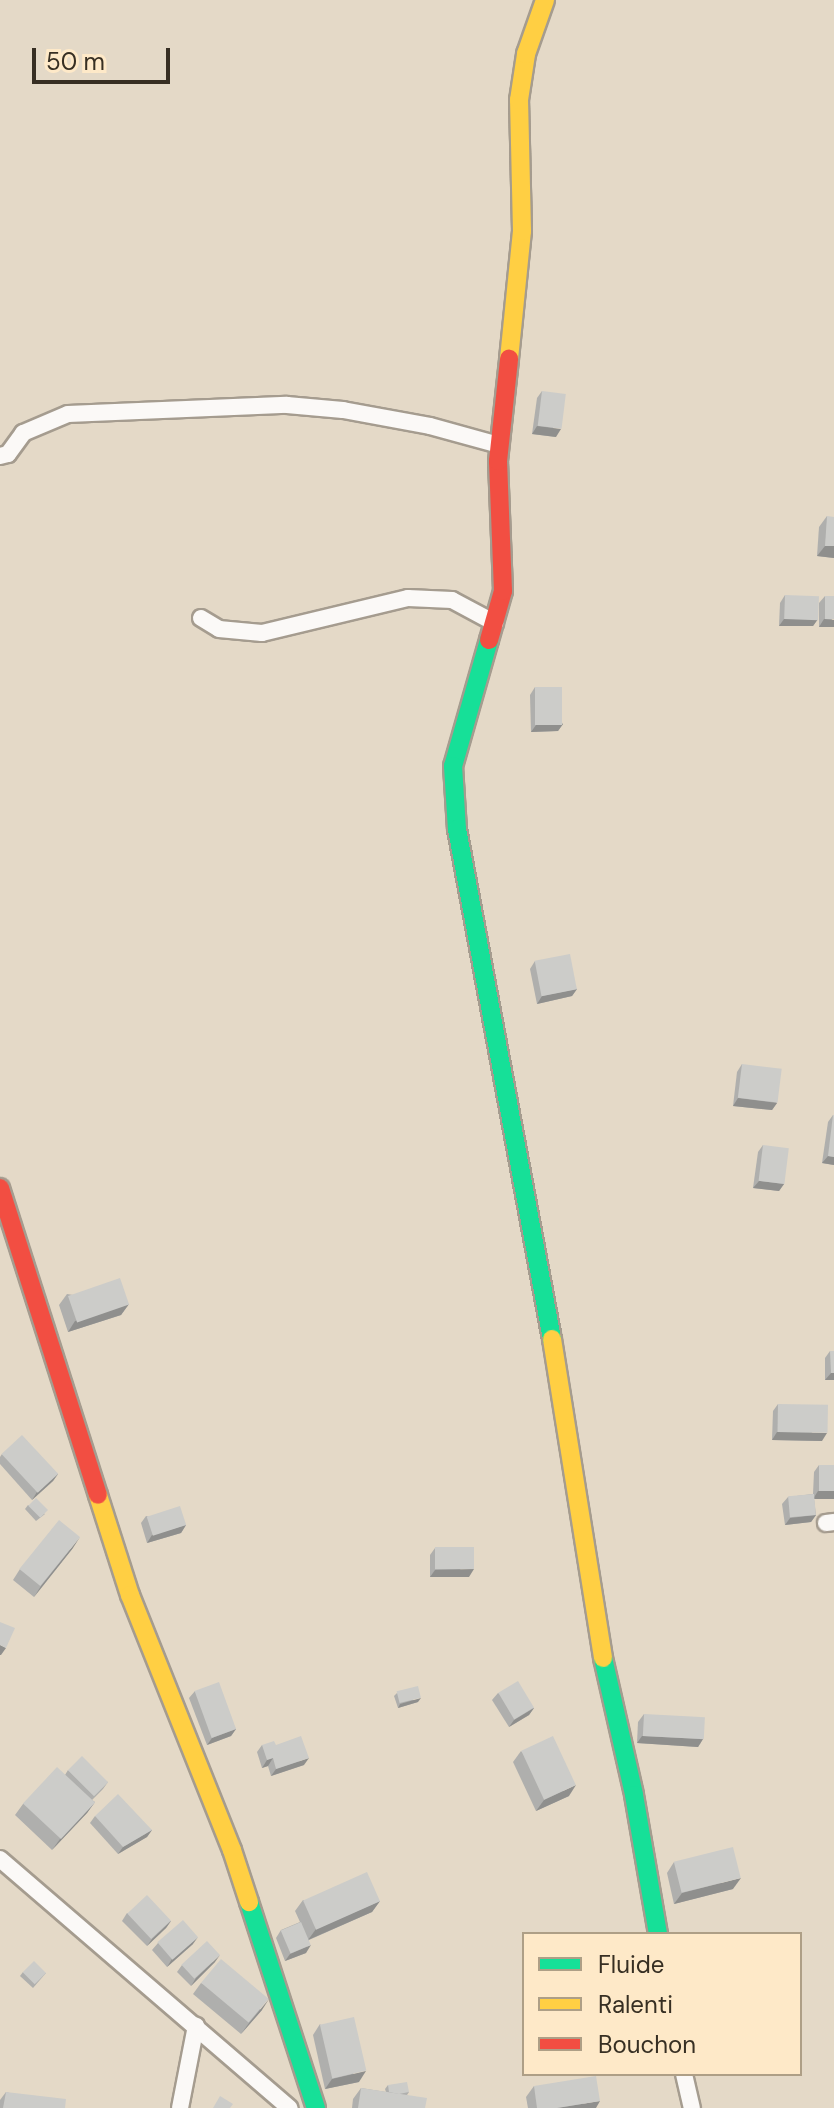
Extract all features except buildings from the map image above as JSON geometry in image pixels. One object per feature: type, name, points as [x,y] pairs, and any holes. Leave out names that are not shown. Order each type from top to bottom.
[{"type":"street","points":[[545,0],[526,54],[519,100],[522,231],[499,445],[503,591],[453,766],[457,829],[538,1249],[605,1669],[634,1795],[658,1932]]},
{"type":"street","points":[[0,456],[8,454],[23,433],[68,414],[287,405],[343,410],[416,423],[499,445]]},
{"type":"street","points":[[201,618],[219,629],[262,633],[408,598],[452,600],[495,623]]},
{"type":"street","points":[[0,1188],[130,1595],[232,1850],[316,2108]]},
{"type":"street","points":[[0,1859],[290,2108]]},
{"type":"street","points":[[180,2108],[196,2026]]},
{"type":"street","points":[[684,2076],[692,2108]]},
{"type":"traffic: fast","points":[[489,640],[453,766],[457,829],[552,1339]]},
{"type":"traffic: fast","points":[[603,1658],[634,1795],[658,1932]]},
{"type":"traffic: fast","points":[[249,1902],[316,2108]]},
{"type":"traffic: slow","points":[[509,359],[522,231],[519,100],[526,54],[545,0]]},
{"type":"traffic: slow","points":[[552,1339],[603,1658]]},
{"type":"traffic: slow","points":[[98,1495],[130,1595],[232,1850],[249,1902]]},
{"type":"traffic: jam","points":[[489,640],[503,591],[498,461],[509,359]]},
{"type":"traffic: jam","points":[[0,1188],[98,1495]]}]
